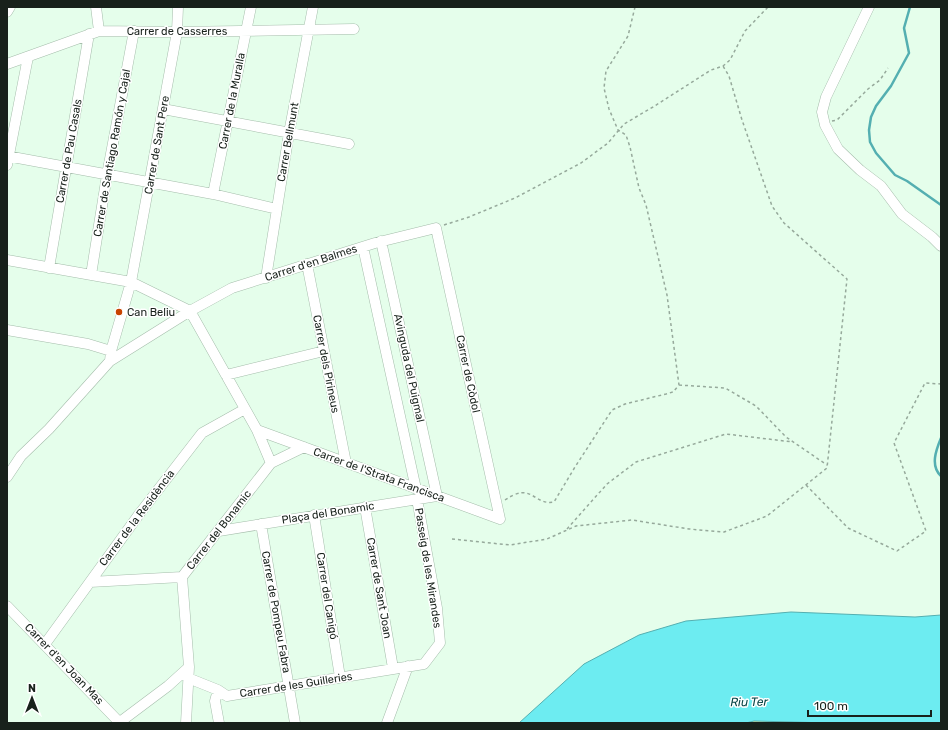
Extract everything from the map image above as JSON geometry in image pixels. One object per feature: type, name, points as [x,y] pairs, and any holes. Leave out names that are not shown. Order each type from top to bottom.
[{"type":"street","points":[[7,12],[10,7]]},
{"type":"street","name":"Carrer de Pau Casals","points":[[49,268],[66,167],[94,33],[96,7]]},
{"type":"street","name":"Carrer de Sant Pere","points":[[110,361],[111,351],[131,282],[150,184],[177,32],[178,7]]},
{"type":"street","name":"Carrer de la Muralla","points":[[213,194],[251,7]]},
{"type":"street","name":"Carrer Bellmunt","points":[[266,278],[289,133],[313,7]]},
{"type":"street","points":[[869,7],[826,97],[822,112],[824,122],[838,149],[860,170],[881,186],[902,214],[932,237],[941,246]]},
{"type":"street","name":"Carrer de Casserres","points":[[7,64],[94,33],[134,31],[177,32],[354,29]]},
{"type":"street","name":"Carrer de Santiago Ramón y Cajal","points":[[91,275],[107,175],[134,31]]},
{"type":"street","points":[[28,57],[8,159],[66,167],[150,184],[213,194],[277,209]]},
{"type":"street","points":[[163,109],[349,144]]},
{"type":"street","name":"Carrer d'en Balmes","points":[[7,477],[10,466],[50,429],[110,361],[190,311],[232,288],[381,241],[436,228]]},
{"type":"street","name":"Carrer de Còdol","points":[[436,228],[500,519]]},
{"type":"street","name":"Avinguda del Puigmal","points":[[381,241],[437,496]]},
{"type":"street","name":"Avinguda del Puigmal","points":[[363,247],[417,494]]},
{"type":"street","points":[[7,260],[131,282],[190,311],[257,430],[271,463]]},
{"type":"street","name":"Carrer dels Pirineus","points":[[307,264],[346,463]]},
{"type":"street","points":[[7,330],[88,344],[111,351]]},
{"type":"street","points":[[226,375],[324,351]]},
{"type":"street","name":"Carrer de la Residència","points":[[45,644],[140,513],[202,433],[245,409]]},
{"type":"street","name":"Carrer de l'Strata Francisca","points":[[257,430],[346,463],[417,494]]},
{"type":"street","name":"Carrer del Bonamic","points":[[186,723],[189,667],[182,578],[271,463],[304,447]]},
{"type":"street","name":"Plaça del Bonamic","points":[[219,530],[365,507],[417,494],[437,496]]},
{"type":"street","name":"Passeig de les Mirandes","points":[[408,666],[424,664],[440,643],[437,608],[417,494]]},
{"type":"street","name":"Carrer de l'Strata Francisca","points":[[437,496],[500,519]]},
{"type":"street","name":"Carrer de Sant Joan","points":[[365,507],[394,668]]},
{"type":"street","name":"Carrer del Canigó","points":[[314,515],[340,677]]},
{"type":"street","name":"Carrer de Pompeu Fabra","points":[[261,524],[295,723]]},
{"type":"street","points":[[90,582],[182,578]]},
{"type":"street","name":"Carrer d'en Joan Mas","points":[[7,606],[120,722]]},
{"type":"street","points":[[387,723],[408,666]]},
{"type":"street","name":"Carrer de les Guilleries","points":[[188,678],[218,690],[227,696],[408,666]]},
{"type":"street","points":[[120,722],[168,686],[189,667]]},
{"type":"street","points":[[218,690],[216,701],[219,723]]},
{"type":"path","points":[[497,505],[511,495],[524,492],[533,495],[547,504],[554,502],[612,410],[625,404],[673,392],[679,385],[667,295],[650,220],[639,188],[626,135],[618,130],[609,109],[604,88],[606,71],[628,36],[635,7]]},
{"type":"path","points":[[436,228],[469,217],[515,198],[581,164],[608,143],[624,124],[711,70],[723,66],[730,60],[744,31],[768,7]]},
{"type":"path","points":[[452,539],[510,545],[547,539],[576,526],[632,520],[689,529],[724,532],[767,516],[827,468],[847,279],[784,223],[772,206],[742,120],[729,76],[723,66]]},
{"type":"path","points":[[824,122],[837,120],[868,89],[880,80],[888,68]]},
{"type":"path","points":[[806,485],[848,528],[897,552],[926,531],[894,442],[925,383],[941,384]]},
{"type":"path","points":[[679,385],[725,388],[756,406],[786,437],[827,465]]},
{"type":"path","points":[[566,530],[608,484],[636,462],[726,434],[793,442]]},
{"type":"shaded area","points":[[754,721],[821,722],[830,723],[746,723]]},
{"type":"water","name":"Riu Ter","points":[[791,612],[915,617],[941,615],[941,723],[754,721],[746,723],[519,723],[584,664],[639,635],[686,621]]},
{"type":"waterway","points":[[910,7],[904,28],[909,53],[891,86],[876,106],[871,117],[869,130],[870,142],[876,153],[895,175],[907,181],[941,205]]},
{"type":"waterway","points":[[941,438],[935,458],[936,468],[941,476]]},
{"type":"place","name":"Can Beliu","points":[[119,312]]}]
